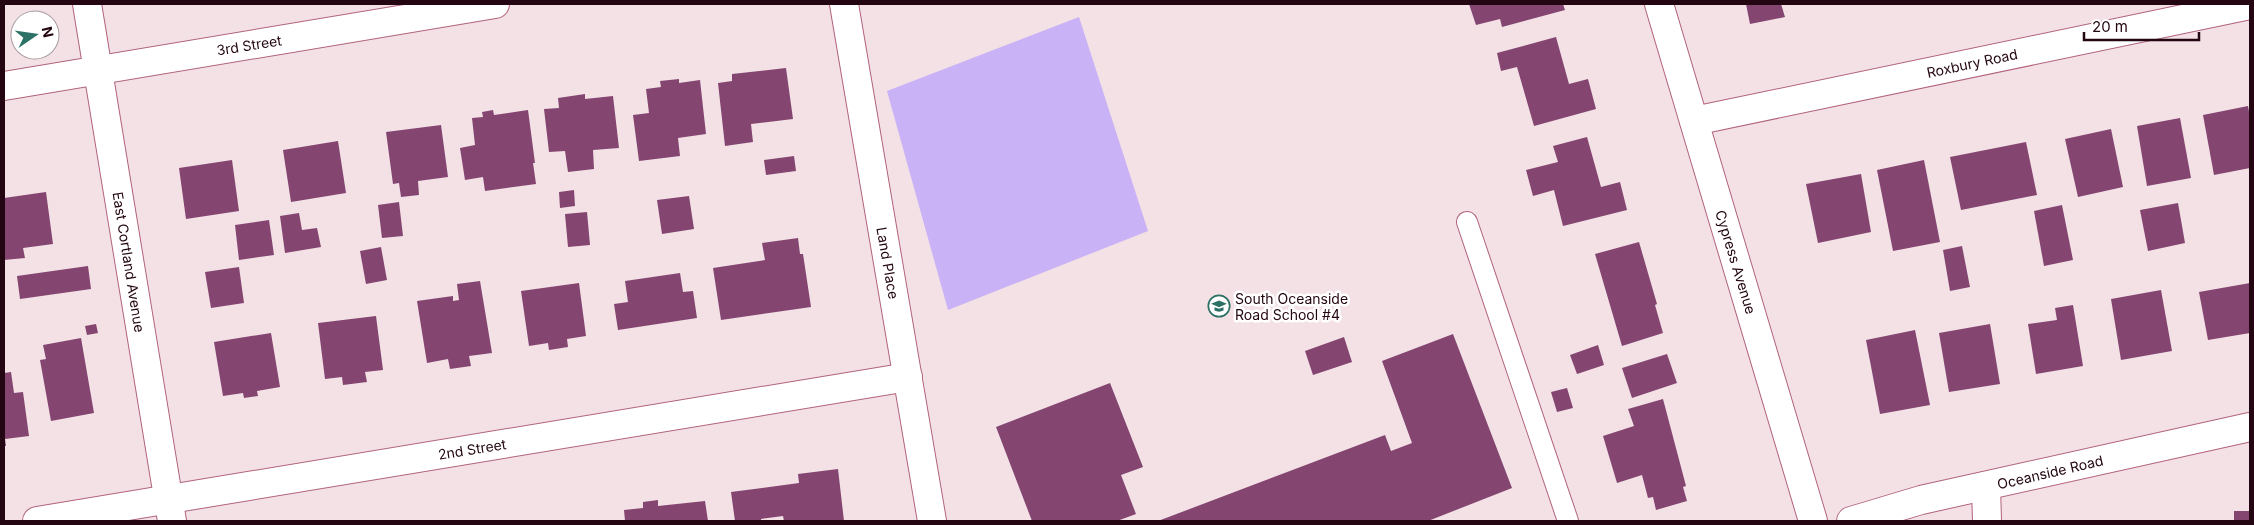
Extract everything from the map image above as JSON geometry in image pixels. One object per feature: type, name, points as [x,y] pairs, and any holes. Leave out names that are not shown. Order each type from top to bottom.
[{"type":"street","name":"East Cortland Avenue","points":[[87,4],[170,510]]},
{"type":"street","name":"3rd Street","points":[[4,86],[495,4]]},
{"type":"street","name":"Land Place","points":[[844,4],[932,521]]},
{"type":"street","name":"Cypress Avenue","points":[[1659,4],[1814,521]]},
{"type":"street","name":"Roxbury Road","points":[[1694,121],[2250,5]]},
{"type":"street","name":"2nd Street","points":[[37,521],[170,510],[908,377]]},
{"type":"street","name":"Oceanside Road","points":[[1851,521],[1921,500],[2250,427]]},
{"type":"street","points":[[1986,486],[1987,521]]},
{"type":"lane","points":[[1467,222],[1568,521]]},
{"type":"shaded area","points":[[1079,17],[1148,231],[948,310],[887,91]]},
{"type":"building","points":[[1469,4],[1563,4],[1565,10],[1502,27],[1500,19],[1476,25]]},
{"type":"building","points":[[1746,4],[1781,4],[1785,17],[1750,24]]},
{"type":"building","points":[[1556,37],[1569,84],[1588,79],[1596,109],[1534,126],[1517,67],[1501,71],[1497,53]]},
{"type":"building","points":[[786,68],[793,119],[751,124],[753,142],[725,146],[718,83],[732,81],[732,74]]},
{"type":"building","points":[[679,79],[679,83],[700,80],[706,134],[678,138],[680,156],[639,161],[633,115],[649,113],[646,89],[661,87],[660,81]]},
{"type":"building","points":[[585,94],[585,99],[613,96],[619,148],[593,150],[594,169],[568,172],[565,151],[549,152],[544,109],[559,108],[558,98]]},
{"type":"building","points":[[2248,106],[2250,117],[2250,168],[2214,175],[2203,115]]},
{"type":"building","points":[[493,110],[494,115],[528,110],[536,184],[485,191],[483,177],[465,180],[460,148],[475,145],[472,118],[483,117],[482,112]]},
{"type":"building","points":[[2180,118],[2191,178],[2147,186],[2137,126]]},
{"type":"building","points":[[441,125],[448,177],[418,181],[419,195],[401,197],[399,183],[393,184],[386,132]]},
{"type":"building","points":[[2111,129],[2123,187],[2078,197],[2065,139]]},
{"type":"building","points":[[1587,137],[1601,187],[1620,182],[1627,210],[1563,226],[1554,190],[1533,196],[1526,170],[1558,162],[1553,146]]},
{"type":"building","points":[[338,141],[346,193],[291,202],[283,150]]},
{"type":"building","points":[[2026,142],[2037,195],[1961,210],[1950,157]]},
{"type":"building","points":[[794,156],[796,171],[766,175],[764,160]]},
{"type":"building","points":[[232,160],[239,211],[186,219],[179,168]]},
{"type":"building","points":[[1924,160],[1940,242],[1893,251],[1877,170]]},
{"type":"building","points":[[1861,174],[1871,232],[1818,243],[1806,184]]},
{"type":"building","points":[[574,190],[575,206],[560,208],[559,192]]},
{"type":"building","points":[[46,192],[53,244],[23,248],[25,258],[4,260],[4,198]]},
{"type":"building","points":[[689,196],[694,229],[662,234],[657,200]]},
{"type":"building","points":[[399,202],[403,236],[382,238],[378,205]]},
{"type":"building","points":[[2178,203],[2185,243],[2148,251],[2140,210]]},
{"type":"building","points":[[2062,205],[2073,260],[2044,266],[2034,211]]},
{"type":"building","points":[[587,212],[590,245],[568,247],[565,214]]},
{"type":"building","points":[[299,213],[302,230],[317,228],[321,247],[285,253],[280,216]]},
{"type":"building","points":[[269,220],[274,255],[239,260],[235,225]]},
{"type":"building","points":[[798,238],[800,254],[803,254],[811,307],[721,320],[713,268],[765,260],[762,243]]},
{"type":"building","points":[[1639,242],[1657,304],[1655,305],[1663,333],[1622,346],[1595,254]]},
{"type":"building","points":[[1962,246],[1970,287],[1950,291],[1943,250]]},
{"type":"building","points":[[381,247],[387,280],[366,284],[360,251]]},
{"type":"building","points":[[88,266],[91,289],[20,299],[17,276]]},
{"type":"building","points":[[239,267],[244,303],[211,308],[205,272]]},
{"type":"building","points":[[680,273],[683,292],[693,291],[697,318],[618,330],[614,304],[628,302],[625,281]]},
{"type":"building","points":[[480,281],[492,353],[469,356],[471,366],[450,369],[448,359],[427,363],[417,301],[453,296],[453,301],[459,300],[457,284]]},
{"type":"building","points":[[579,283],[586,336],[567,339],[568,347],[549,350],[548,343],[529,346],[521,291]]},
{"type":"building","points":[[2250,283],[2250,333],[2208,340],[2199,292]]},
{"type":"building","points":[[2161,290],[2172,351],[2121,360],[2111,299]]},
{"type":"building","points":[[2073,305],[2083,366],[2036,374],[2028,324],[2057,320],[2055,308]]},
{"type":"building","points":[[376,316],[383,370],[365,372],[367,382],[343,385],[342,377],[325,379],[318,323]]},
{"type":"building","points":[[96,324],[98,333],[87,335],[85,326]]},
{"type":"building","points":[[1990,324],[2000,384],[1949,392],[1939,333]]},
{"type":"building","points":[[1915,330],[1930,405],[1880,414],[1866,340]]},
{"type":"building","points":[[271,333],[280,387],[257,391],[258,396],[244,398],[243,393],[223,396],[214,342]]},
{"type":"building","points":[[1453,334],[1512,488],[1428,521],[1158,521],[1385,435],[1391,451],[1412,443],[1382,361]]},
{"type":"building","points":[[1344,337],[1352,362],[1313,375],[1305,351]]},
{"type":"building","points":[[81,338],[94,413],[51,421],[40,360],[46,359],[43,345]]},
{"type":"building","points":[[1598,345],[1604,365],[1577,374],[1570,355]]},
{"type":"building","points":[[1667,354],[1677,383],[1632,398],[1622,368]]},
{"type":"building","points":[[11,372],[14,393],[23,392],[29,436],[5,439],[6,446],[4,446],[4,373]]},
{"type":"building","points":[[1110,383],[1143,467],[1121,475],[1136,514],[1117,521],[1032,521],[996,427]]},
{"type":"building","points":[[1567,388],[1573,408],[1557,412],[1551,392]]},
{"type":"building","points":[[1663,399],[1686,486],[1683,487],[1687,501],[1656,510],[1653,497],[1648,498],[1642,475],[1617,483],[1603,436],[1634,426],[1628,409]]},
{"type":"building","points":[[838,469],[844,521],[784,521],[783,516],[761,519],[761,521],[735,521],[731,492],[799,483],[798,474]]},
{"type":"building","points":[[658,500],[658,506],[705,501],[708,521],[625,521],[624,510],[643,508],[643,502]]},
{"type":"building","points":[[2234,511],[2250,511],[2250,521],[2234,521]]},
{"type":"place","name":"South Oceanside Road School #4","points":[[1219,306]]}]
